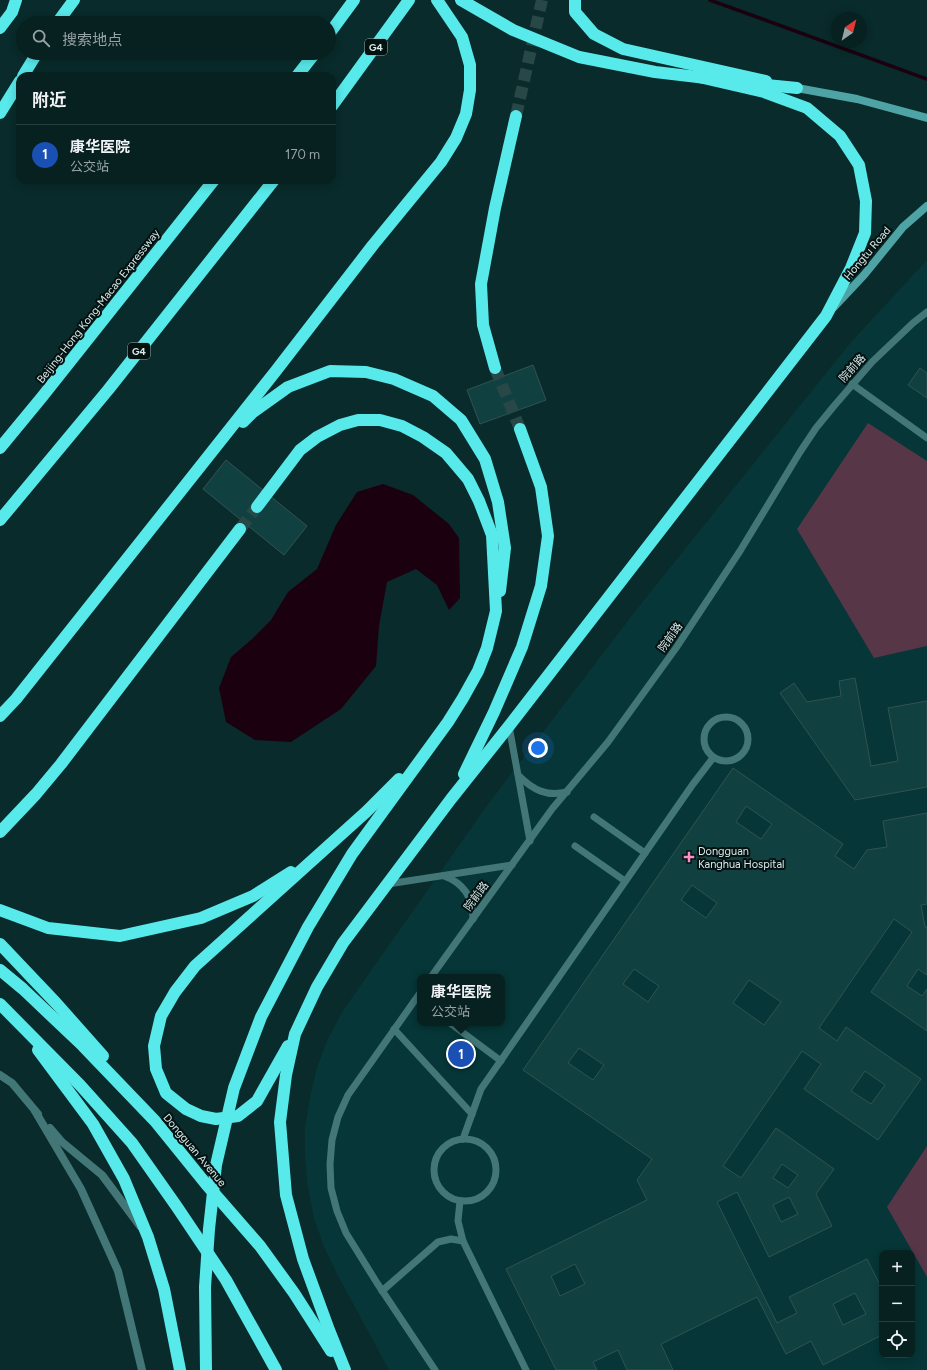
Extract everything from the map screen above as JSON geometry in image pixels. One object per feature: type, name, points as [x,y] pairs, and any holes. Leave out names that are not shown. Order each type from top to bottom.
[{"type":"highway","points":[[12,12],[16,0]]},
{"type":"highway","points":[[0,28],[21,0]]},
{"type":"highway","points":[[62,16],[74,0]]},
{"type":"highway","points":[[336,24],[354,0]]},
{"type":"highway","name":"G4","points":[[336,101],[409,0]]},
{"type":"highway","points":[[0,716],[21,692],[441,162],[456,138],[466,114],[470,90],[470,65],[462,37],[437,0]]},
{"type":"highway","points":[[461,0],[513,30],[579,57],[655,72],[796,88]]},
{"type":"highway","points":[[575,0],[576,12],[594,34],[623,49],[796,88]]},
{"type":"highway","points":[[25,72],[33,60]]},
{"type":"highway","points":[[300,72],[309,60]]},
{"type":"highway","points":[[426,752],[366,812],[195,966],[174,992],[161,1016],[154,1046],[156,1068],[166,1093],[186,1109],[202,1116],[216,1119],[238,1116],[257,1101],[295,1034],[317,987],[343,944],[451,799],[826,316],[851,268],[865,233],[866,201],[859,165],[840,136],[806,108],[764,92],[698,77]]},
{"type":"highway","points":[[0,113],[16,87]]},
{"type":"highway","points":[[495,368],[483,325],[481,284],[495,208],[516,116]]},
{"type":"highway","name":"Beijing-Hong Kong-Macao Expressway","points":[[0,448],[211,184]]},
{"type":"highway","name":"G4","points":[[0,520],[108,390],[271,184]]},
{"type":"highway","points":[[204,461],[253,412],[288,386],[330,371],[366,372],[394,379],[433,396],[461,420],[485,459],[498,502],[505,548],[502,578],[496,611],[478,671],[451,716],[352,854],[308,927],[261,1017],[234,1088],[216,1165],[209,1229],[205,1287],[206,1370]]},
{"type":"highway","points":[[257,507],[300,450],[318,437],[340,425],[358,420],[380,420],[402,426],[423,437],[446,453],[468,479],[479,501],[492,535],[496,611]]},
{"type":"highway","points":[[451,799],[494,712],[522,647],[540,586],[548,536],[541,487],[520,429]]},
{"type":"highway","points":[[0,832],[36,794],[87,730],[240,529]]},
{"type":"highway","points":[[0,910],[48,928],[120,936],[201,918],[253,896],[319,854]]},
{"type":"highway","points":[[0,944],[56,1003],[118,1073],[155,1121]]},
{"type":"highway","name":"Dongguan Avenue","points":[[0,970],[23,989],[83,1046],[155,1121],[206,1184],[260,1246],[294,1293],[344,1370]]},
{"type":"highway","points":[[3,1007],[93,1124],[124,1179],[148,1238],[164,1289],[179,1368]]},
{"type":"highway","points":[[3,1007],[80,1085],[132,1143],[226,1280],[276,1370]]},
{"type":"highway","points":[[295,1034],[286,1075],[280,1122],[286,1195],[303,1259],[344,1370]]},
{"type":"main road","points":[[796,88],[857,99],[927,118]]},
{"type":"main road","name":"Hongtu Road","points":[[826,316],[864,275],[903,227],[927,206]]},
{"type":"street","points":[[0,1075],[12,1083],[62,1142],[102,1175],[148,1238]]},
{"type":"street","points":[[35,1111],[82,1189],[118,1271],[142,1370]]},
{"type":"lane","name":"院前路","points":[[433,974],[552,809],[608,742],[676,648],[740,551],[800,452],[830,411],[852,384],[892,342],[927,312]]},
{"type":"lane","points":[[852,384],[927,438]]},
{"type":"lane","points":[[720,718],[733,718],[739,721],[743,725],[748,737],[748,743],[742,755],[732,761],[725,762],[713,758],[708,753],[704,742],[706,729],[714,720],[720,718]]},
{"type":"lane","points":[[509,726],[530,841]]},
{"type":"lane","points":[[463,1139],[481,1089],[625,881],[713,758]]},
{"type":"lane","points":[[519,776],[530,787],[544,793],[559,794],[567,792]]},
{"type":"lane","points":[[594,817],[645,853]]},
{"type":"lane","points":[[575,846],[625,881]]},
{"type":"lane","points":[[388,884],[512,865]]},
{"type":"lane","points":[[444,876],[457,882],[467,892],[472,905],[473,919]]},
{"type":"lane","points":[[417,997],[348,1095],[338,1117],[333,1134],[330,1164],[331,1188],[337,1211],[346,1234],[435,1370]]},
{"type":"lane","points":[[454,1026],[501,1061]]},
{"type":"lane","points":[[394,1029],[472,1114]]},
{"type":"lane","points":[[463,1139],[478,1142],[490,1151],[496,1164],[496,1172],[492,1186],[482,1197],[467,1201],[460,1201],[446,1195],[441,1189],[437,1183],[434,1168],[438,1154],[443,1148],[449,1143],[463,1139]]},
{"type":"lane","points":[[460,1201],[458,1221],[463,1241],[526,1370]]},
{"type":"lane","points":[[382,1291],[438,1242],[450,1239],[463,1241]]},
{"type":"shaded area","name":"Dongguan Kanghua Hospital","points":[[927,260],[927,1370],[389,1370],[337,1274],[324,1247],[314,1218],[308,1188],[305,1158],[305,1127],[310,1097],[317,1067],[328,1039],[342,1012],[488,804],[636,610],[851,342]]},
{"type":"shaded area","points":[[868,423],[927,461],[927,646],[874,658],[797,529]]},
{"type":"shaded area","points":[[383,484],[413,495],[449,524],[459,538],[460,598],[449,610],[437,585],[416,569],[387,582],[379,626],[376,666],[341,709],[291,742],[255,740],[226,722],[219,688],[231,657],[271,620],[288,592],[317,569],[336,525],[357,492]]},
{"type":"shaded area","points":[[927,1146],[927,1277],[915,1256],[915,1250],[912,1250],[887,1207]]},
{"type":"building","points":[[533,365],[546,400],[480,424],[467,390]]},
{"type":"building","points":[[920,368],[927,373],[927,398],[908,385]]},
{"type":"building","points":[[226,460],[307,526],[284,555],[203,489]]},
{"type":"building","points":[[855,678],[871,766],[898,761],[888,708],[927,701],[927,787],[855,800],[780,693],[794,683],[807,702],[841,696],[839,681]]},
{"type":"building","points":[[733,768],[843,844],[835,856],[854,869],[867,850],[887,847],[883,821],[927,813],[927,904],[921,905],[925,927],[927,927],[927,975],[918,969],[907,986],[922,996],[927,989],[927,1031],[871,992],[912,932],[894,919],[819,1028],[837,1041],[846,1027],[921,1079],[878,1140],[804,1089],[821,1064],[802,1051],[723,1166],[741,1178],[776,1128],[834,1169],[816,1194],[832,1226],[769,1257],[737,1192],[717,1202],[777,1323],[797,1313],[789,1297],[867,1259],[879,1283],[879,1337],[823,1365],[811,1341],[786,1354],[757,1297],[661,1344],[673,1370],[627,1370],[618,1350],[593,1362],[597,1370],[556,1370],[506,1269],[647,1200],[637,1180],[652,1159],[523,1070]],"holes":[[[746,806],[772,824],[761,839],[736,822]],[[692,885],[717,903],[706,918],[681,900]],[[634,969],[659,986],[648,1002],[623,984]],[[749,980],[781,1002],[764,1025],[733,1003]],[[579,1048],[604,1065],[593,1080],[568,1063]],[[865,1071],[885,1085],[871,1104],[851,1091]],[[782,1164],[798,1175],[788,1188],[773,1178]],[[789,1197],[798,1214],[781,1222],[773,1205]],[[575,1264],[585,1284],[560,1296],[551,1276]],[[855,1293],[866,1314],[843,1325],[833,1304]]]},
{"type":"waterway","points":[[710,0],[927,79]]},
{"type":"tunnel","points":[[516,116],[542,0]]},
{"type":"tunnel","points":[[495,368],[520,429]]},
{"type":"tunnel","points":[[240,529],[257,507]]},
{"type":"place","name":"Dongguan Kanghua Hospital","points":[[689,857]]},
{"type":"place","name":"康华医院","points":[[461,1054]]}]
